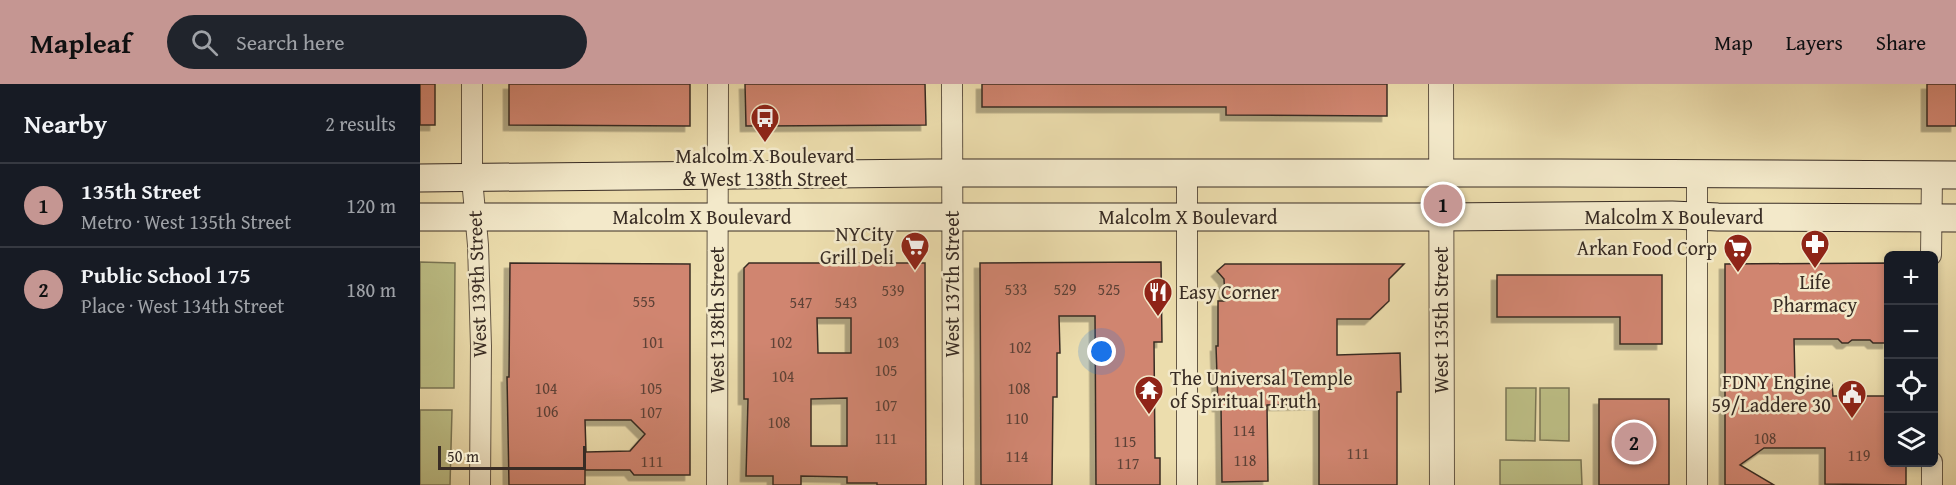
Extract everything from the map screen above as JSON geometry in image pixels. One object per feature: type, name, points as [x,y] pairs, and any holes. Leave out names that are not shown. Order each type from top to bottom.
[{"type":"main road","name":"Malcolm X Boulevard","points":[[420,178],[1187,173],[1944,176]]},
{"type":"main road","name":"Malcolm X Boulevard","points":[[420,217],[1442,218],[1672,215],[1944,218]]},
{"type":"street","name":"West 139th Street","points":[[472,84],[472,179],[478,245],[481,346],[480,485]]},
{"type":"street","name":"West 138th Street","points":[[717,485],[718,84]]},
{"type":"street","name":"West 137th Street","points":[[952,84],[953,485]]},
{"type":"street","name":"West 135th Street","points":[[1441,84],[1442,485]]},
{"type":"street","points":[[1187,173],[1187,485]]},
{"type":"street","points":[[1696,175],[1697,485]]},
{"type":"street","points":[[1932,251],[1944,218],[1944,176]]},
{"type":"street","points":[[1932,467],[1932,485]]},
{"type":"green space","points":[[420,262],[455,263],[454,388],[420,388]]},
{"type":"green space","points":[[1506,388],[1536,388],[1535,441],[1506,440]]},
{"type":"green space","points":[[1540,388],[1569,388],[1569,441],[1540,440]]},
{"type":"green space","points":[[420,410],[452,410],[450,485],[420,485]]},
{"type":"green space","points":[[1500,460],[1581,460],[1582,485],[1500,485]]},
{"type":"building","points":[[420,84],[435,84],[435,125],[420,125]]},
{"type":"building","points":[[509,84],[690,84],[690,126],[509,125]]},
{"type":"building","points":[[745,84],[925,84],[926,125],[746,126]]},
{"type":"building","points":[[982,84],[1387,84],[1387,116],[1226,115],[1226,107],[982,107]]},
{"type":"building","points":[[1927,84],[1956,84],[1956,126],[1927,126]]},
{"type":"building","points":[[1161,262],[1162,342],[1154,342],[1155,458],[1160,458],[1160,485],[1096,485],[1095,316],[1059,316],[1060,353],[1057,353],[1057,397],[1053,397],[1052,485],[981,485],[980,263]]},
{"type":"building","points":[[510,263],[690,264],[690,475],[634,475],[630,470],[585,470],[585,485],[509,485],[507,377],[509,377]],"holes":[[[585,420],[631,420],[645,434],[630,451],[586,452]]]},
{"type":"building","points":[[749,263],[925,263],[926,485],[847,483],[847,477],[801,476],[801,485],[773,485],[773,476],[746,476],[748,399],[744,399],[744,268]],"holes":[[[817,318],[851,318],[851,353],[818,353]],[[847,398],[847,446],[811,446],[811,399]]]},
{"type":"building","points":[[1884,263],[1884,343],[1873,343],[1870,340],[1852,340],[1842,343],[1838,339],[1794,339],[1795,383],[1832,383],[1833,396],[1884,396],[1884,467],[1906,467],[1906,485],[1825,484],[1825,448],[1764,448],[1740,465],[1774,485],[1725,485],[1725,264]]},
{"type":"building","points":[[1225,264],[1404,264],[1389,279],[1389,301],[1370,319],[1337,319],[1337,355],[1400,353],[1401,392],[1397,392],[1397,485],[1319,485],[1319,404],[1267,405],[1268,481],[1222,482],[1221,406],[1218,406],[1216,346],[1218,346],[1218,301],[1225,301],[1224,279],[1217,271]]},
{"type":"building","points":[[1497,275],[1662,275],[1662,344],[1620,344],[1620,317],[1497,317]]},
{"type":"building","points":[[1599,399],[1669,399],[1669,485],[1599,485]]},
{"type":"place","name":"Malcolm X Boulevard & West 138th Street","points":[[765,144]]},
{"type":"place","name":"135th Street","points":[[1443,204]]},
{"type":"place","name":"Life Pharmacy","points":[[1815,270]]},
{"type":"place","name":"NYCity Grill Deli","points":[[915,272]]},
{"type":"place","name":"Arkan Food Corp","points":[[1738,274]]},
{"type":"place","name":"Easy Corner","points":[[1158,318]]},
{"type":"place","name":"The Universal Temple of Spiritual Truth","points":[[1149,416]]},
{"type":"place","name":"FDNY Engine 59/Laddere 30","points":[[1852,420]]},
{"type":"place","name":"Public School 175","points":[[1634,442]]}]
